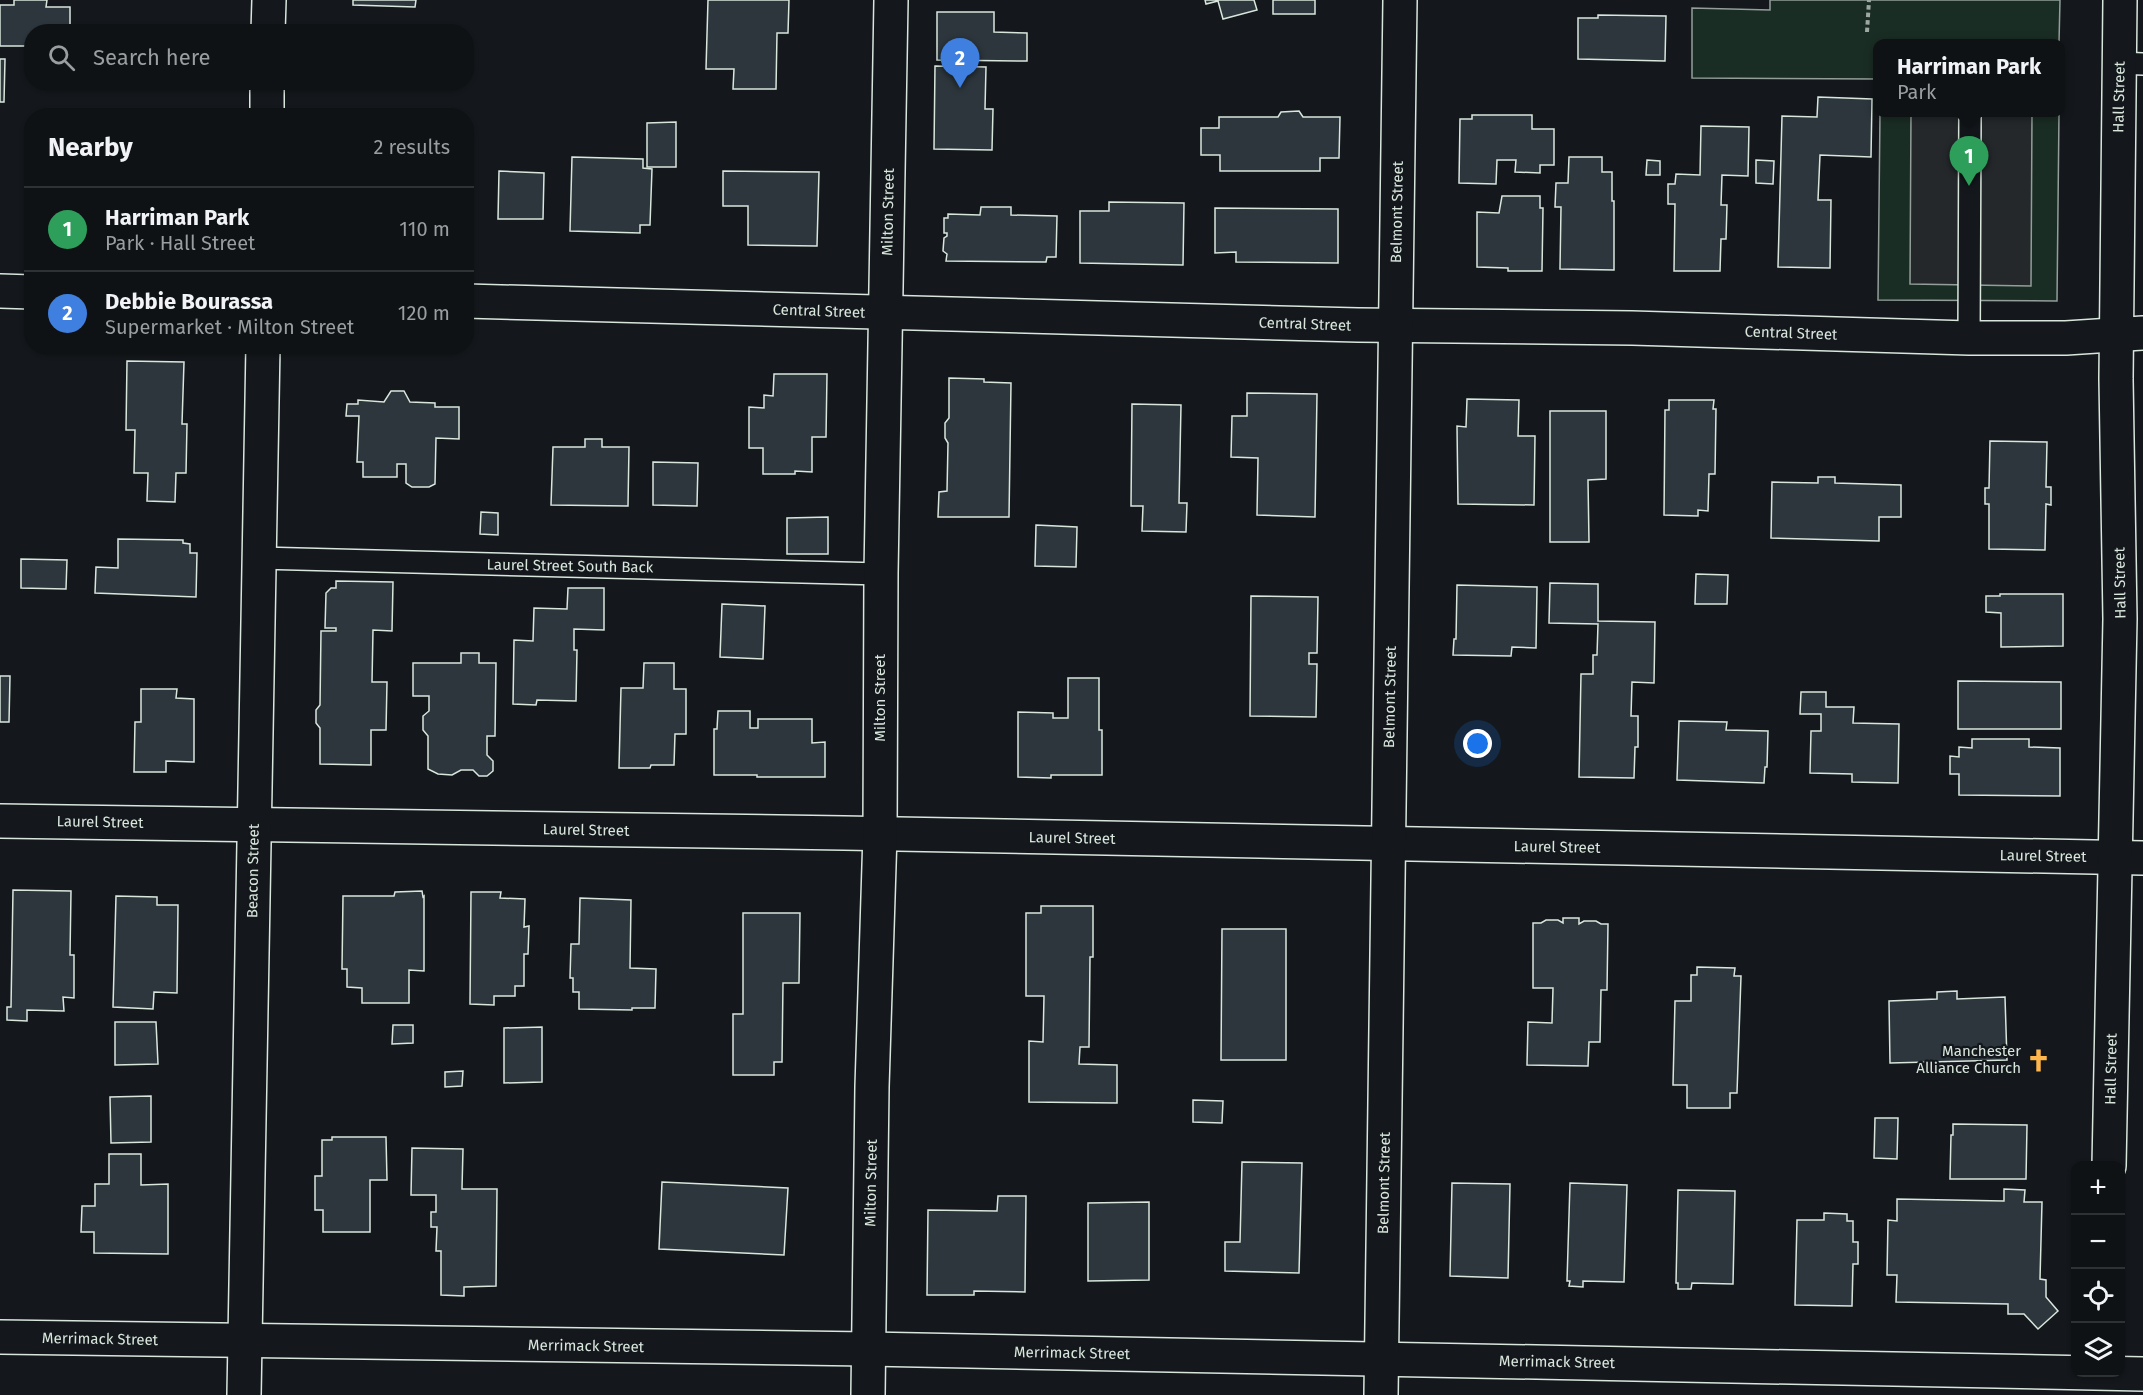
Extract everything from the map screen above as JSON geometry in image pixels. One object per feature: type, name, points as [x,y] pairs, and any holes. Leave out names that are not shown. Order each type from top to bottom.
[{"type":"street","points":[[268,24],[269,0]]},
{"type":"street","name":"Milton Street","points":[[867,1395],[879,834],[891,0]]},
{"type":"street","name":"Belmont Street","points":[[1381,1395],[1400,0]]},
{"type":"street","name":"Hall Street","points":[[2109,1161],[2129,857],[2120,619],[2130,334],[2131,63],[2120,0]]},
{"type":"street","points":[[267,90],[267,108]]},
{"type":"street","points":[[0,291],[24,292]]},
{"type":"street","name":"Central Street","points":[[474,301],[1396,326],[1632,328],[1969,338],[2066,338],[2130,334]]},
{"type":"street","name":"Beacon Street","points":[[244,1395],[263,354]]},
{"type":"street","name":"Laurel Street","points":[[0,821],[879,834],[2129,857]]},
{"type":"street","name":"Merrimack Street","points":[[0,1337],[868,1349],[2071,1372]]},
{"type":"street","name":"Merrimack Street","points":[[2125,1373],[2143,1374]]},
{"type":"street","points":[[2108,1377],[2108,1395]]},
{"type":"lane","points":[[1969,338],[1970,117]]},
{"type":"lane","name":"Laurel Street South Back","points":[[259,558],[881,574]]},
{"type":"path","points":[[1867,32],[1869,0]]},
{"type":"green space","points":[[1770,0],[2060,0],[2059,39],[1873,39],[1873,79],[1692,78],[1692,8],[1770,10]]},
{"type":"green space","points":[[1880,117],[2059,117],[2057,301],[1878,300]]},
{"type":"shaded area","points":[[1911,117],[2032,117],[2031,286],[1910,284]]},
{"type":"building","points":[[14,0],[47,0],[46,7],[70,7],[70,24],[24,24],[24,46],[0,46],[0,5],[14,5]]},
{"type":"building","points":[[353,0],[416,0],[415,7],[353,5]]},
{"type":"building","points":[[708,0],[789,0],[788,33],[777,33],[776,89],[733,89],[734,69],[706,69]]},
{"type":"building","points":[[1205,0],[1254,0],[1257,10],[1223,19],[1218,1],[1206,4]]},
{"type":"building","points":[[1273,0],[1315,0],[1315,14],[1273,14]]},
{"type":"building","points":[[937,12],[994,12],[994,32],[1027,33],[1027,61],[937,60]]},
{"type":"building","points":[[1598,15],[1666,16],[1665,61],[1578,59],[1578,18],[1598,18]]},
{"type":"building","points":[[0,59],[5,59],[4,102],[0,102]]},
{"type":"building","points":[[935,66],[986,67],[985,109],[993,109],[992,150],[934,149]]},
{"type":"building","points":[[1818,97],[1872,99],[1871,157],[1820,155],[1818,200],[1831,200],[1830,268],[1778,267],[1782,116],[1817,117]]},
{"type":"building","points":[[1299,111],[1303,117],[1340,117],[1339,158],[1320,158],[1320,171],[1220,171],[1220,155],[1201,155],[1201,128],[1219,128],[1219,117],[1278,117],[1281,112]]},
{"type":"building","points":[[1472,115],[1532,115],[1532,129],[1554,129],[1554,165],[1540,165],[1540,173],[1515,172],[1516,160],[1497,160],[1496,184],[1459,183],[1460,119],[1472,119]]},
{"type":"building","points":[[676,122],[676,167],[647,167],[647,123]]},
{"type":"building","points":[[1701,126],[1749,127],[1748,176],[1722,175],[1721,205],[1727,205],[1726,239],[1721,239],[1720,271],[1674,271],[1675,204],[1668,204],[1668,184],[1675,184],[1676,174],[1700,175]]},
{"type":"building","points":[[572,157],[643,159],[643,168],[652,169],[650,225],[640,225],[640,233],[570,231]]},
{"type":"building","points":[[1569,157],[1602,157],[1602,172],[1612,172],[1614,270],[1560,269],[1561,207],[1555,207],[1556,183],[1568,183]]},
{"type":"building","points":[[1647,160],[1660,161],[1660,175],[1646,175]]},
{"type":"building","points":[[1756,160],[1774,161],[1773,184],[1756,183]]},
{"type":"building","points":[[499,171],[544,173],[543,219],[498,219]]},
{"type":"building","points":[[723,171],[819,172],[817,246],[748,245],[748,206],[723,206]]},
{"type":"building","points":[[1502,196],[1540,196],[1540,208],[1543,208],[1542,271],[1508,271],[1508,268],[1477,267],[1477,212],[1499,213]]},
{"type":"building","points":[[1109,202],[1184,203],[1183,265],[1080,263],[1080,211],[1109,211]]},
{"type":"building","points":[[981,207],[1011,207],[1011,215],[1057,216],[1056,257],[1047,257],[1046,262],[946,261],[947,254],[943,251],[944,238],[947,236],[947,233],[944,233],[944,218],[948,218],[948,214],[980,215]]},
{"type":"building","points":[[1215,208],[1338,209],[1338,263],[1236,262],[1236,252],[1215,253]]},
{"type":"building","points":[[127,361],[184,362],[182,424],[187,424],[186,473],[176,473],[175,502],[147,501],[148,473],[134,473],[135,430],[126,430]]},
{"type":"building","points":[[774,374],[827,374],[826,437],[812,437],[812,472],[763,474],[763,448],[749,448],[749,407],[764,408],[764,395],[773,396]]},
{"type":"building","points":[[949,378],[984,379],[984,382],[1011,383],[1009,517],[938,517],[939,492],[947,491],[948,443],[945,438],[945,423],[949,418]]},
{"type":"building","points":[[391,391],[404,391],[410,402],[435,403],[435,407],[459,407],[459,439],[436,438],[435,484],[429,487],[412,487],[406,483],[406,464],[397,464],[397,477],[363,477],[363,462],[357,462],[359,416],[346,416],[347,404],[358,404],[358,400],[384,402]]},
{"type":"building","points":[[1247,393],[1317,394],[1315,517],[1257,515],[1258,458],[1231,457],[1232,416],[1247,416]]},
{"type":"building","points":[[1467,399],[1519,400],[1518,436],[1535,436],[1534,505],[1458,504],[1457,426],[1466,427]]},
{"type":"building","points":[[1669,400],[1714,400],[1713,409],[1716,409],[1715,474],[1709,474],[1708,511],[1698,510],[1698,516],[1664,515],[1665,410],[1669,410]]},
{"type":"building","points":[[1132,404],[1181,405],[1179,503],[1187,503],[1186,532],[1142,531],[1143,506],[1131,506]]},
{"type":"building","points":[[1550,411],[1606,411],[1606,479],[1588,480],[1589,542],[1550,542]]},
{"type":"building","points":[[585,439],[602,439],[602,447],[629,447],[628,506],[551,505],[553,447],[585,447]]},
{"type":"building","points":[[1990,441],[2047,442],[2046,487],[2051,487],[2051,505],[2046,504],[2045,550],[1989,549],[1989,504],[1985,504],[1985,488],[1989,488]]},
{"type":"building","points":[[653,462],[698,463],[697,506],[653,505]]},
{"type":"building","points":[[1818,477],[1835,477],[1835,483],[1901,485],[1901,517],[1879,517],[1879,541],[1771,538],[1772,482],[1818,483]]},
{"type":"building","points":[[481,512],[498,513],[498,535],[480,534]]},
{"type":"building","points":[[828,517],[828,554],[787,554],[787,518]]},
{"type":"building","points":[[1036,525],[1077,527],[1076,567],[1035,566]]},
{"type":"building","points":[[118,539],[183,540],[183,543],[190,544],[190,553],[197,553],[196,597],[95,593],[96,567],[118,568]]},
{"type":"building","points":[[21,559],[67,560],[66,589],[21,588]]},
{"type":"building","points":[[1696,574],[1728,575],[1727,604],[1695,604]]},
{"type":"building","points":[[336,581],[393,582],[392,631],[373,630],[372,682],[387,682],[386,730],[371,730],[371,765],[320,764],[320,728],[316,723],[316,710],[320,705],[321,631],[336,631],[336,628],[325,628],[326,593],[331,588],[336,588]]},
{"type":"building","points":[[1550,583],[1598,584],[1598,621],[1655,622],[1654,683],[1632,682],[1631,716],[1638,716],[1638,747],[1635,747],[1634,778],[1579,777],[1581,674],[1593,674],[1593,655],[1597,655],[1598,624],[1549,623]]},
{"type":"building","points":[[1457,585],[1537,587],[1536,648],[1512,647],[1511,656],[1453,655],[1454,639],[1456,639]]},
{"type":"building","points":[[568,588],[604,588],[604,630],[574,629],[574,650],[577,650],[576,701],[537,700],[536,705],[513,704],[514,640],[533,641],[534,608],[567,609]]},
{"type":"building","points":[[2000,594],[2063,594],[2063,646],[2001,647],[2001,613],[1986,612],[1986,596],[2000,596]]},
{"type":"building","points":[[1251,596],[1318,597],[1317,653],[1309,653],[1309,664],[1317,664],[1316,717],[1250,716]]},
{"type":"building","points":[[722,604],[765,606],[763,659],[720,657]]},
{"type":"building","points":[[461,653],[479,653],[479,663],[496,663],[495,736],[487,736],[487,755],[493,761],[493,771],[487,776],[479,776],[473,770],[461,770],[452,775],[438,774],[428,769],[428,736],[423,730],[423,716],[429,711],[429,696],[413,696],[413,663],[461,663]]},
{"type":"building","points":[[644,663],[674,663],[674,689],[686,689],[686,734],[675,734],[674,765],[619,768],[621,688],[643,688]]},
{"type":"building","points":[[0,676],[10,676],[9,722],[0,722]]},
{"type":"building","points":[[1068,678],[1099,678],[1102,775],[1018,777],[1018,712],[1053,713],[1053,718],[1068,718]]},
{"type":"building","points":[[1958,681],[2061,682],[2061,729],[1958,729]]},
{"type":"building","points":[[141,689],[177,689],[176,698],[194,699],[194,762],[166,761],[166,772],[134,772],[135,722],[141,722]]},
{"type":"building","points":[[1801,692],[1826,692],[1826,707],[1854,707],[1853,723],[1899,724],[1898,783],[1852,782],[1852,774],[1810,773],[1811,731],[1821,731],[1821,714],[1800,714]]},
{"type":"building","points":[[718,711],[750,711],[750,728],[758,728],[758,719],[812,719],[812,743],[825,742],[825,777],[714,775],[714,729],[717,729]]},
{"type":"building","points":[[1679,721],[1727,722],[1726,730],[1768,731],[1764,783],[1677,780]]},
{"type":"building","points":[[1972,739],[2029,739],[2029,747],[2060,748],[2060,796],[1959,795],[1959,774],[1950,774],[1950,756],[1959,757],[1959,747],[1972,748]]},
{"type":"building","points":[[13,890],[71,891],[70,955],[74,955],[74,998],[63,997],[64,1011],[27,1010],[27,1021],[7,1020],[7,1007],[11,1007]]},
{"type":"building","points":[[422,891],[424,896],[424,971],[409,970],[409,1003],[362,1003],[362,988],[347,987],[347,969],[342,969],[343,896],[394,896],[395,892]]},
{"type":"building","points":[[471,892],[501,892],[500,898],[525,899],[524,927],[529,926],[528,954],[524,954],[524,986],[515,986],[515,996],[494,996],[494,1005],[470,1004]]},
{"type":"building","points":[[116,896],[157,897],[157,905],[178,905],[177,993],[154,992],[153,1009],[113,1007]]},
{"type":"building","points":[[580,898],[631,900],[630,968],[656,969],[655,1008],[579,1009],[579,992],[573,992],[573,978],[570,978],[571,944],[579,944]]},
{"type":"building","points":[[1041,906],[1093,906],[1089,1047],[1080,1047],[1079,1064],[1117,1065],[1117,1103],[1029,1102],[1029,1041],[1043,1042],[1044,996],[1026,996],[1026,913],[1041,913]]},
{"type":"building","points":[[743,913],[800,913],[799,983],[783,983],[782,1062],[774,1062],[774,1075],[733,1075],[733,1014],[743,1014]]},
{"type":"building","points":[[1563,918],[1579,918],[1579,924],[1584,921],[1596,921],[1608,924],[1607,990],[1601,990],[1600,1042],[1589,1042],[1588,1066],[1527,1065],[1528,1022],[1552,1023],[1553,988],[1533,988],[1533,923],[1558,920],[1563,923]]},
{"type":"building","points":[[1222,929],[1286,929],[1286,1060],[1221,1060]]},
{"type":"building","points":[[1697,967],[1735,968],[1734,976],[1741,976],[1737,1093],[1730,1093],[1730,1108],[1687,1108],[1687,1085],[1673,1085],[1675,1001],[1691,1001],[1691,975],[1697,975]]},
{"type":"building","points":[[1957,991],[1957,999],[2005,997],[2007,1060],[1890,1063],[1889,1001],[1937,999],[1937,992]]},
{"type":"building","points":[[115,1022],[156,1022],[158,1064],[115,1065]]},
{"type":"building","points":[[393,1025],[413,1025],[413,1043],[392,1044]]},
{"type":"building","points":[[542,1027],[542,1082],[504,1083],[504,1028]]},
{"type":"building","points":[[463,1071],[462,1086],[445,1087],[445,1072]]},
{"type":"building","points":[[151,1096],[151,1142],[111,1143],[110,1097]]},
{"type":"building","points":[[1193,1100],[1223,1101],[1222,1123],[1193,1122]]},
{"type":"building","points":[[1875,1118],[1898,1118],[1897,1159],[1874,1158]]},
{"type":"building","points":[[1953,1124],[2027,1125],[2026,1179],[1950,1179]]},
{"type":"building","points":[[332,1137],[386,1137],[387,1180],[370,1180],[370,1232],[323,1232],[323,1210],[315,1210],[315,1176],[322,1176],[322,1140],[332,1140]]},
{"type":"building","points":[[412,1148],[463,1149],[462,1189],[497,1189],[496,1286],[464,1287],[464,1296],[441,1295],[441,1251],[436,1251],[437,1227],[431,1227],[431,1212],[436,1212],[436,1195],[411,1195]]},
{"type":"building","points":[[109,1154],[141,1154],[141,1185],[168,1184],[168,1254],[94,1253],[94,1232],[81,1232],[82,1206],[95,1206],[95,1184],[109,1184]]},
{"type":"building","points":[[1242,1162],[1302,1163],[1299,1273],[1225,1271],[1225,1242],[1240,1242]]},
{"type":"building","points":[[662,1182],[788,1188],[784,1255],[659,1249]]},
{"type":"building","points":[[1452,1183],[1510,1184],[1508,1278],[1450,1276]]},
{"type":"building","points":[[1570,1183],[1627,1185],[1624,1282],[1583,1281],[1583,1287],[1569,1286],[1570,1281],[1567,1281]]},
{"type":"building","points":[[2004,1189],[2025,1190],[2024,1202],[2042,1202],[2040,1279],[2046,1280],[2046,1297],[2058,1311],[2038,1329],[2024,1314],[2008,1314],[2008,1304],[1896,1302],[1897,1275],[1887,1275],[1888,1220],[1897,1221],[1897,1199],[2004,1201]]},
{"type":"building","points":[[1678,1190],[1735,1191],[1733,1284],[1692,1283],[1691,1289],[1678,1289],[1678,1283],[1676,1283]]},
{"type":"building","points":[[998,1196],[1026,1196],[1025,1292],[974,1291],[974,1295],[927,1295],[928,1210],[997,1211]]},
{"type":"building","points":[[1149,1202],[1149,1280],[1088,1281],[1088,1203]]},
{"type":"building","points":[[1824,1213],[1847,1214],[1847,1221],[1853,1221],[1853,1242],[1858,1242],[1858,1264],[1853,1264],[1852,1306],[1795,1305],[1797,1220],[1824,1220]]},
{"type":"place","name":"Debbie Bourassa","points":[[960,88]]},
{"type":"place","name":"Harriman Park","points":[[1969,186]]},
{"type":"place","name":"Manchester Alliance Church","points":[[2039,1060]]}]
